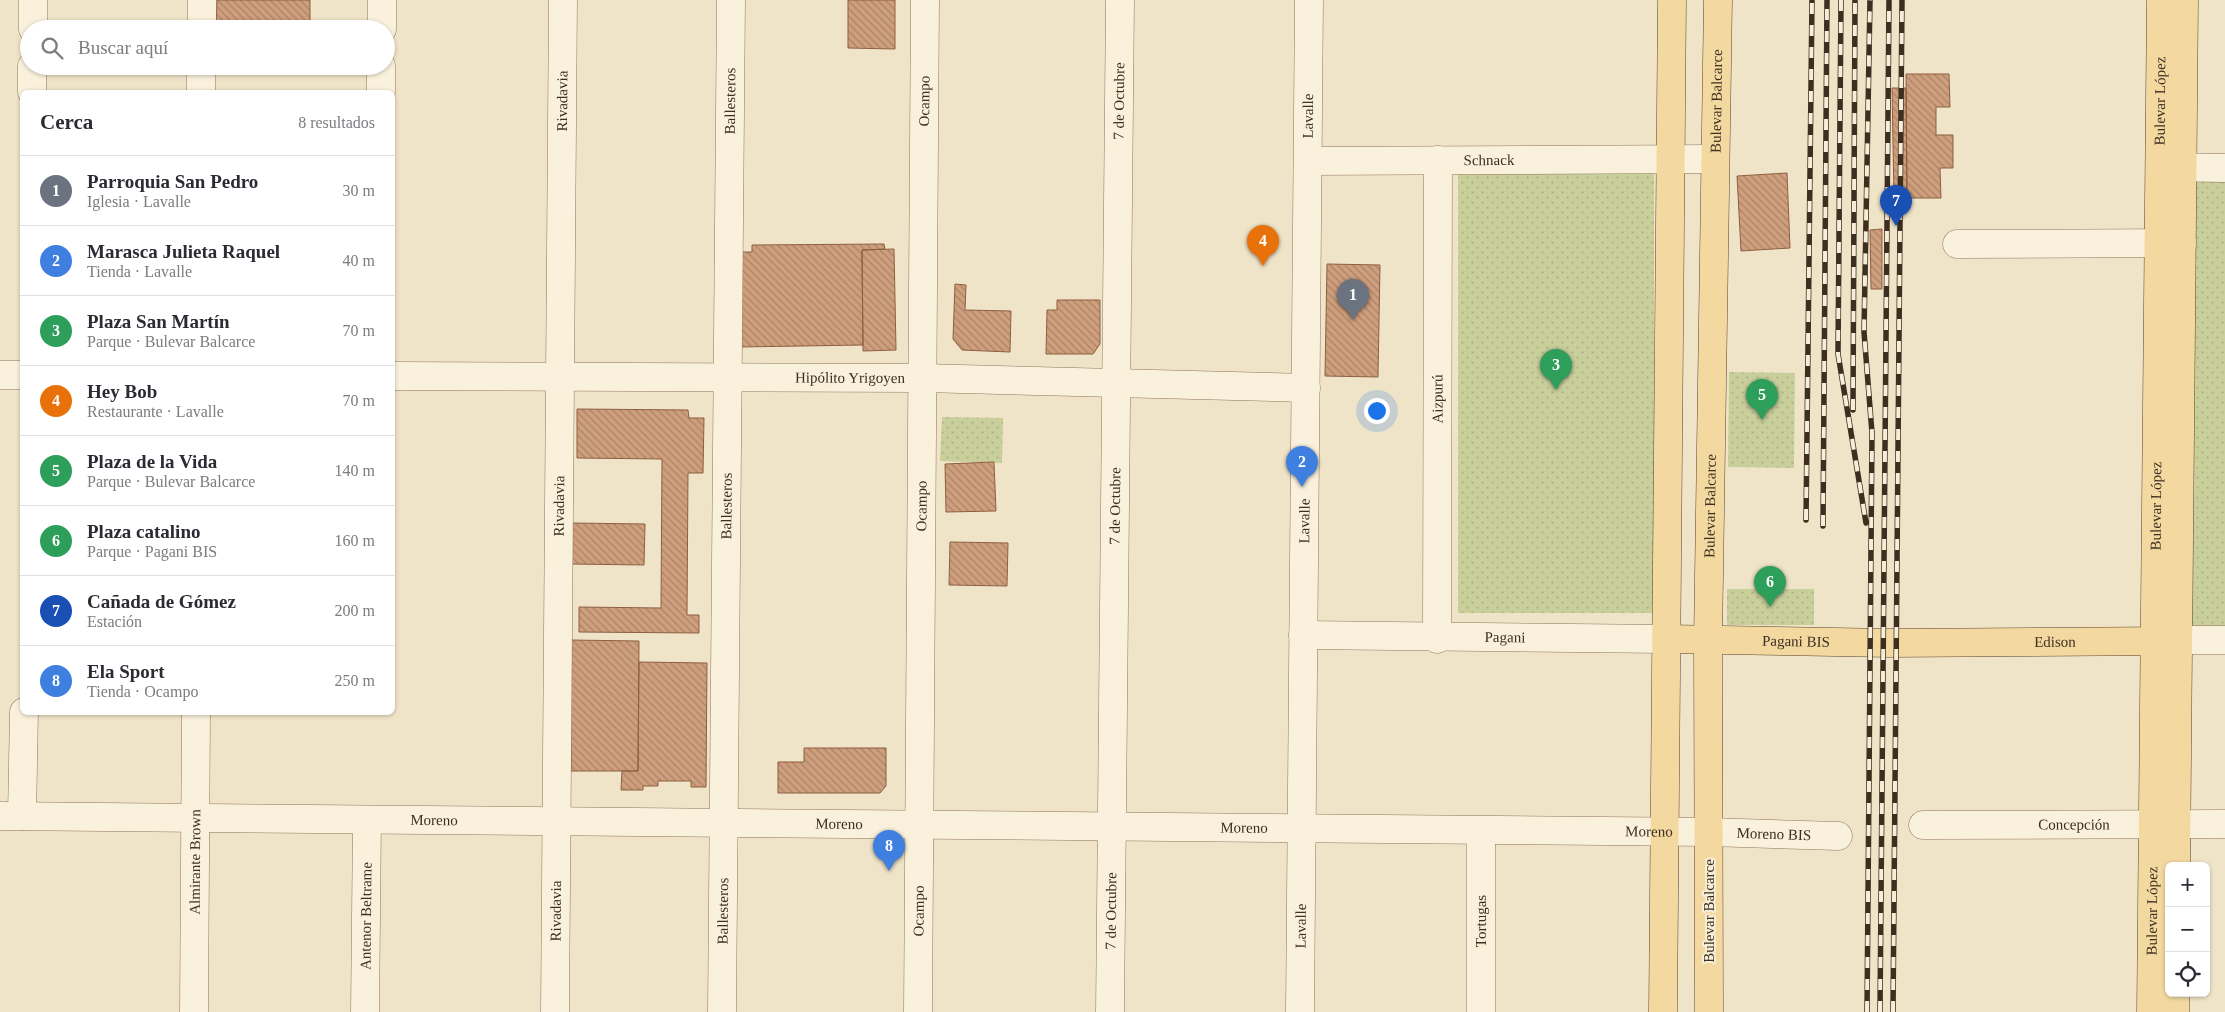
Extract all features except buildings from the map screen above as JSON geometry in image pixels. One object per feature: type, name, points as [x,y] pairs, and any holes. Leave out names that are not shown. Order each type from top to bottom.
[{"type":"main road","points":[[1663,1012],[1672,0]]},
{"type":"main road","name":"Bulevar Balcarce","points":[[1709,1012],[1708,640],[1718,0]]},
{"type":"main road","name":"Bulevar López","points":[[2161,0],[2171,167]]},
{"type":"main road","name":"Bulevar López","points":[[2150,1012],[2164,825],[2171,167],[2184,0]]},
{"type":"main road","name":"Pagani","points":[[1667,639],[1708,640]]},
{"type":"main road","name":"Pagani BIS","points":[[1708,640],[1884,642]]},
{"type":"main road","name":"Edison","points":[[1884,642],[2166,641]]},
{"type":"main road","name":"Bulevar López","points":[[2164,825],[2175,862]]},
{"type":"main road","points":[[2175,997],[2175,1012]]},
{"type":"street","points":[[32,20],[33,0]]},
{"type":"street","points":[[202,0],[202,20]]},
{"type":"street","points":[[382,0],[382,20]]},
{"type":"street","name":"Rivadavia","points":[[556,1012],[563,0]]},
{"type":"street","name":"Ballesteros","points":[[722,1012],[730,0]]},
{"type":"street","name":"Ocampo","points":[[918,1012],[925,0]]},
{"type":"street","name":"7 de Octubre","points":[[1110,1012],[1120,0]]},
{"type":"street","name":"Lavalle","points":[[1300,1012],[1309,0]]},
{"type":"street","points":[[32,75],[32,90]]},
{"type":"street","points":[[201,75],[201,90]]},
{"type":"street","points":[[381,75],[381,90]]},
{"type":"street","name":"Schnack","points":[[1308,161],[1715,159]]},
{"type":"street","name":"Aizpurú","points":[[1436,639],[1438,160]]},
{"type":"street","points":[[2171,167],[2225,168]]},
{"type":"street","points":[[1957,244],[2170,243]]},
{"type":"street","points":[[0,375],[20,375]]},
{"type":"street","name":"Hipólito Yrigoyen","points":[[395,376],[923,378],[1306,388]]},
{"type":"street","name":"Pagani","points":[[1303,636],[1436,639],[1667,639]]},
{"type":"street","name":"Edison","points":[[2166,641],[2225,640]]},
{"type":"street","points":[[11,816],[24,715]]},
{"type":"street","name":"Almirante Brown","points":[[194,1012],[196,715]]},
{"type":"street","name":"Moreno","points":[[11,816],[1708,832]]},
{"type":"street","name":"Antenor Beltrame","points":[[365,1012],[367,820]]},
{"type":"street","name":"Concepción","points":[[1923,825],[2225,824]]},
{"type":"street","name":"Tortugas","points":[[1481,1012],[1482,830]]},
{"type":"street","name":"Moreno BIS","points":[[1708,832],[1838,836]]},
{"type":"green space","points":[[1458,166],[1654,166],[1654,613],[1458,613]]},
{"type":"green space","points":[[2183,167],[2225,168],[2225,640],[2178,640]]},
{"type":"green space","points":[[1729,372],[1795,373],[1794,468],[1728,467]]},
{"type":"green space","points":[[942,417],[1003,418],[1002,463],[940,461]]},
{"type":"green space","points":[[1727,589],[1814,589],[1814,625],[1727,625]]},
{"type":"railway","points":[[1806,520],[1812,0]]},
{"type":"railway","points":[[1823,526],[1827,0]]},
{"type":"railway","points":[[1841,0],[1838,354],[1866,523]]},
{"type":"railway","points":[[1853,410],[1855,0]]},
{"type":"railway","points":[[1867,1012],[1872,433],[1864,332],[1870,0]]},
{"type":"railway","points":[[1880,1012],[1889,0]]},
{"type":"railway","points":[[1893,1012],[1902,0]]},
{"type":"place","name":"Cañada de Gómez","points":[[1896,226]]},
{"type":"place","name":"Hey Bob","points":[[1263,266]]},
{"type":"place","name":"Parroquia San Pedro","points":[[1353,320]]},
{"type":"place","name":"Plaza San Martín","points":[[1556,390]]},
{"type":"place","name":"Plaza de la Vida","points":[[1762,420]]},
{"type":"place","name":"Marasca Julieta Raquel","points":[[1302,487]]},
{"type":"place","name":"Plaza catalino","points":[[1770,607]]},
{"type":"place","name":"Ela Sport","points":[[889,871]]}]
